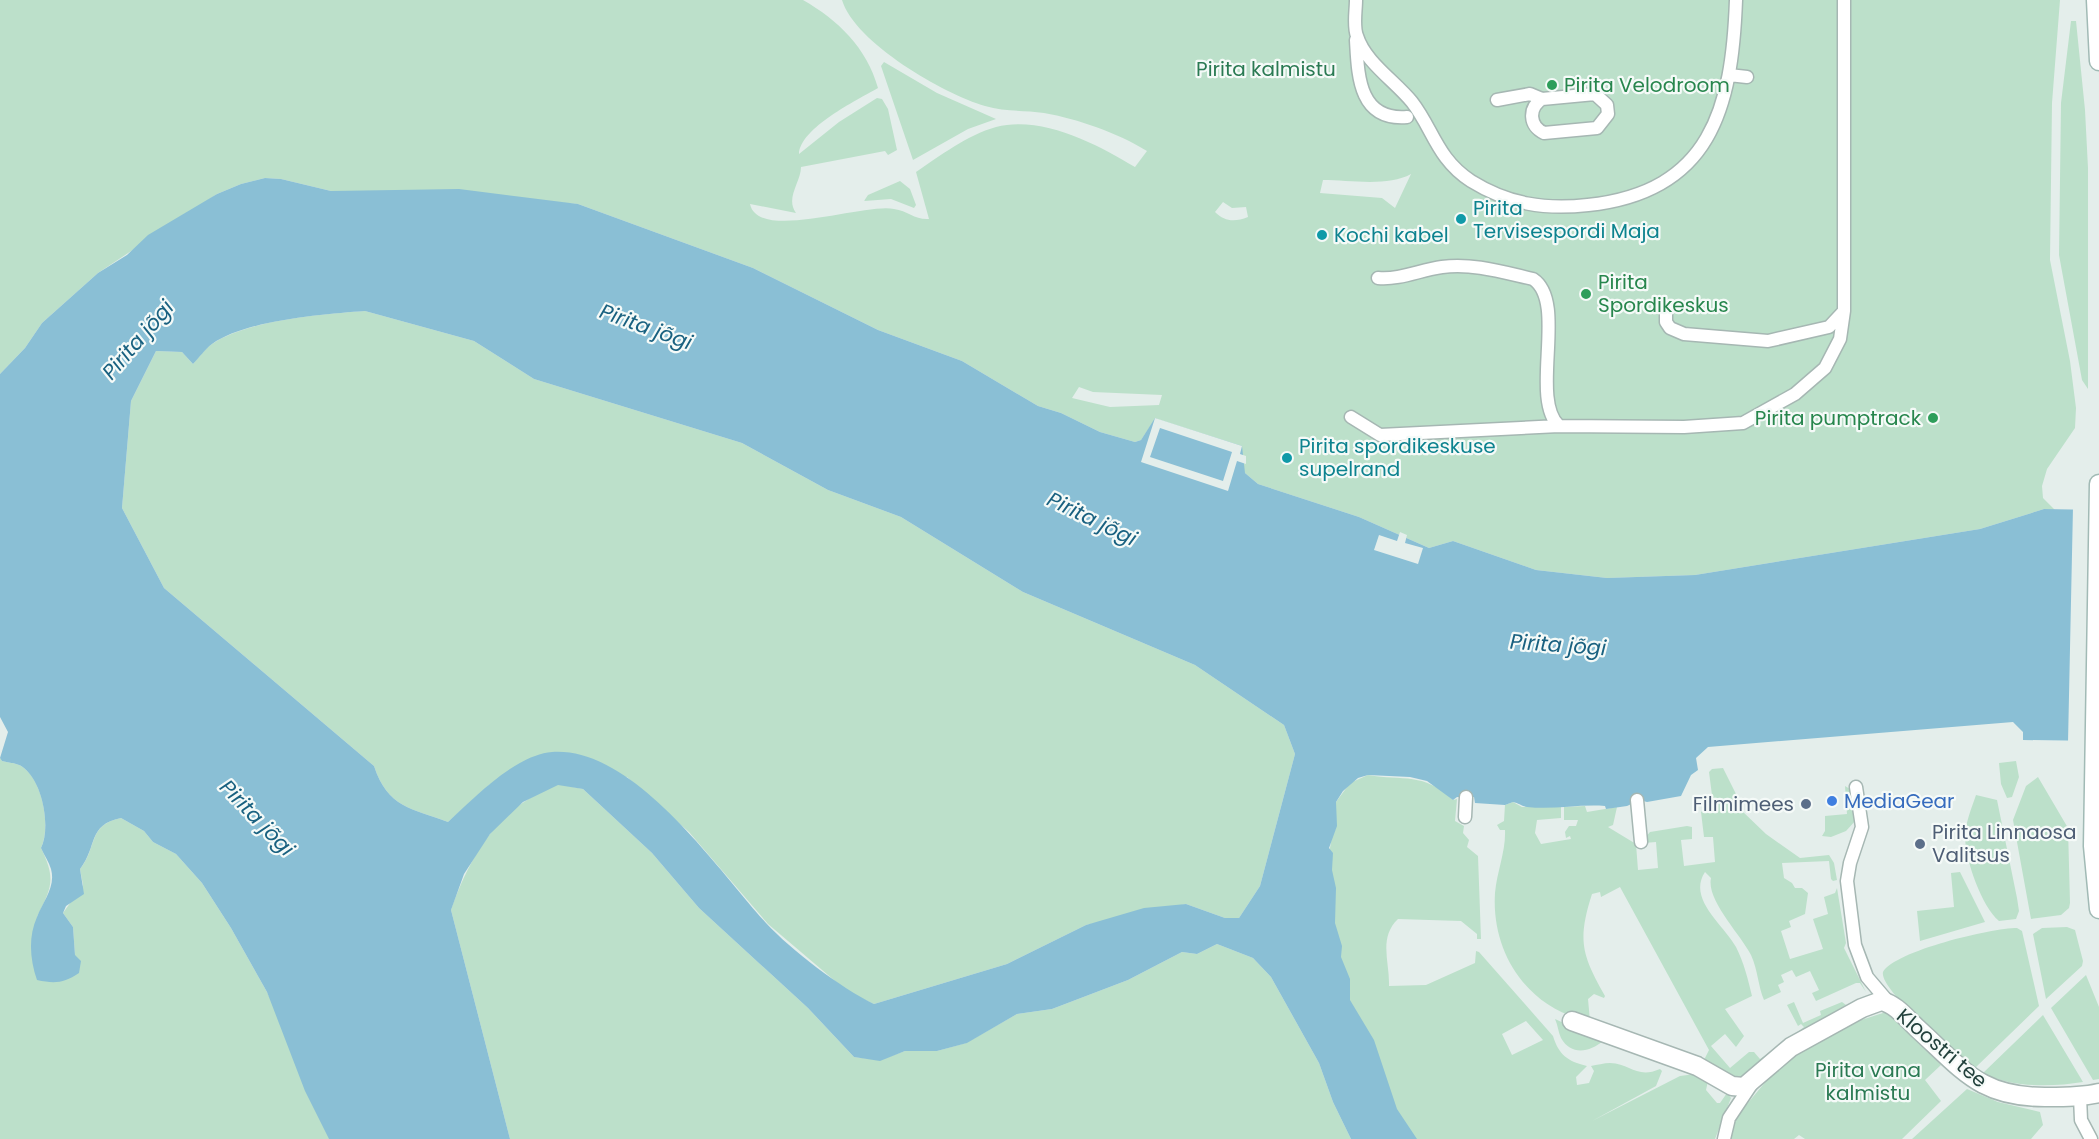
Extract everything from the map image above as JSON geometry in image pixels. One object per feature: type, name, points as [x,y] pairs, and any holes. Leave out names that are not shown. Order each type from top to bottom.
[{"type":"street","points":[[2096,0],[2099,61]]},
{"type":"street","points":[[2099,484],[2093,774],[2093,852],[2099,909]]},
{"type":"street","name":"Kloostri tee","points":[[1755,1080],[1782,1053],[1809,1036],[1881,1001],[1891,1005],[1970,1077],[1986,1088],[2020,1097],[2080,1096],[2099,1093]]},
{"type":"street","points":[[1572,1021],[1697,1066],[1737,1087],[1744,1087],[1755,1080]]},
{"type":"lane","points":[[1356,0],[1359,80],[1364,94],[1373,106],[1386,115],[1407,117]]},
{"type":"lane","points":[[1356,35],[1369,56],[1411,101],[1435,145],[1462,173],[1510,200],[1544,207],[1584,206],[1642,194],[1678,174],[1696,156],[1706,138],[1730,75],[1735,39],[1736,0]]},
{"type":"lane","points":[[1351,417],[1380,435],[1559,426],[1713,426],[1753,419],[1795,394],[1825,368],[1840,339],[1844,311],[1844,0]]},
{"type":"lane","points":[[1730,75],[1747,77]]},
{"type":"lane","points":[[1497,100],[1530,94],[1542,99],[1595,94],[1607,105],[1608,114],[1597,128],[1544,133],[1535,126],[1531,116],[1534,106],[1542,99]]},
{"type":"lane","points":[[1378,278],[1396,278],[1440,267],[1472,266],[1533,279],[1541,285],[1544,290],[1548,325],[1548,406],[1554,422],[1559,426]]},
{"type":"lane","points":[[1666,308],[1666,322],[1670,328],[1684,334],[1768,341],[1829,327],[1844,311]]},
{"type":"lane","points":[[1857,787],[1863,821],[1847,881],[1855,945],[1867,976],[1891,1005]]},
{"type":"lane","points":[[1465,817],[1466,797]]},
{"type":"lane","points":[[1637,800],[1641,842]]},
{"type":"lane","points":[[1723,1137],[1729,1118],[1755,1080]]},
{"type":"lane","points":[[2080,1096],[2081,1120],[2091,1139]]},
{"type":"green space","name":"Pirita kalmistu","points":[[0,0],[803,0],[850,36],[867,60],[878,88],[844,107],[819,125],[802,144],[799,154],[839,122],[877,98],[882,99],[888,109],[897,150],[888,155],[885,151],[801,167],[792,202],[796,213],[750,204],[757,215],[772,220],[791,221],[880,209],[894,209],[929,219],[916,172],[964,141],[996,127],[1014,124],[1050,128],[1104,149],[1135,167],[1147,151],[1123,138],[1084,123],[1044,113],[992,108],[947,90],[925,79],[882,49],[850,16],[842,0],[2060,0],[2052,103],[2050,260],[2070,361],[2076,408],[2075,428],[2047,469],[2042,486],[2043,498],[2055,510],[2044,509],[1980,529],[1695,575],[1607,578],[1536,570],[1453,541],[1429,548],[1359,517],[1258,484],[1245,473],[1153,422],[1141,440],[1135,442],[1100,432],[1061,413],[1038,406],[962,361],[878,330],[753,268],[578,204],[405,191],[331,191],[281,179],[265,178],[241,184],[217,194],[98,273],[42,323],[25,348],[0,374]],"holes":[[[1411,174],[1395,208],[1382,198],[1320,193],[1323,180],[1380,182]],[[1223,202],[1232,208],[1246,207],[1248,217],[1230,220],[1215,212]],[[1079,387],[1093,392],[1162,395],[1159,405],[1110,407],[1072,398]]]},
{"type":"green space","points":[[2071,21],[2076,21],[2088,168],[2088,389],[2082,380],[2059,255],[2061,103]]},
{"type":"green space","points":[[884,62],[937,93],[996,119],[968,129],[913,160],[881,66]]},
{"type":"green space","points":[[900,181],[910,189],[916,205],[914,208],[891,199],[864,201],[868,195]]},
{"type":"green space","points":[[365,311],[474,341],[534,379],[742,443],[828,490],[901,517],[1023,592],[1195,665],[1284,725],[1295,754],[1260,886],[1239,918],[1225,918],[1186,904],[1086,925],[1007,964],[874,1004],[848,992],[768,924],[689,832],[627,777],[490,784],[448,822],[402,804],[386,790],[374,766],[164,588],[122,508],[131,401],[156,351],[182,352],[193,364],[212,344],[245,329],[286,320]]},
{"type":"green space","points":[[0,758],[2,761],[22,766],[31,775],[43,806],[45,829],[41,848],[49,868],[50,883],[37,917],[75,955],[73,927],[63,913],[83,885],[80,869],[86,861],[98,831],[110,821],[121,818],[144,831],[153,842],[176,854],[202,883],[231,928],[267,992],[336,1139],[0,1139]]},
{"type":"green space","points":[[2016,761],[2019,777],[2012,797],[2007,798],[2001,784],[1999,763]]},
{"type":"green space","points":[[1723,768],[1742,806],[1741,810],[1766,834],[1800,858],[1829,855],[1834,863],[1837,880],[1833,881],[1829,861],[1782,863],[1784,878],[1795,888],[1802,888],[1808,893],[1805,914],[1789,921],[1791,927],[1781,931],[1790,959],[1823,949],[1813,919],[1828,914],[1824,897],[1835,893],[1837,888],[1846,943],[1844,948],[1866,992],[1860,983],[1856,983],[1816,1001],[1812,993],[1819,990],[1810,971],[1796,977],[1792,970],[1781,975],[1784,982],[1778,985],[1781,992],[1764,1000],[1751,955],[1719,907],[1711,887],[1711,878],[1705,872],[1701,882],[1704,902],[1736,947],[1744,965],[1752,996],[1725,1009],[1744,1036],[1736,1047],[1725,1034],[1711,1046],[1730,1068],[1749,1052],[1754,1052],[1760,1059],[1769,1053],[1770,1056],[1737,1079],[1704,1060],[1709,1050],[1620,887],[1601,897],[1600,892],[1592,894],[1587,910],[1583,936],[1584,947],[1591,969],[1605,996],[1604,998],[1594,994],[1588,999],[1590,1021],[1568,1015],[1549,1005],[1532,992],[1518,976],[1507,957],[1495,916],[1495,893],[1505,838],[1505,830],[1500,830],[1497,825],[1504,821],[1505,805],[1513,802],[1522,807],[1561,807],[1561,818],[1537,820],[1535,833],[1541,844],[1571,839],[1570,836],[1566,838],[1565,832],[1569,826],[1576,826],[1578,820],[1564,820],[1564,807],[1585,806],[1587,812],[1617,807],[1613,825],[1608,827],[1636,844],[1638,870],[1658,868],[1656,842],[1644,843],[1644,839],[1650,832],[1687,826],[1692,827],[1692,839],[1681,840],[1684,866],[1715,862],[1713,837],[1704,837],[1701,812],[1713,803],[1709,772],[1712,769]]},
{"type":"green space","points":[[1368,775],[1413,779],[1432,785],[1453,800],[1457,799],[1455,821],[1464,826],[1463,833],[1469,840],[1467,847],[1478,856],[1481,939],[1477,939],[1477,934],[1461,921],[1398,919],[1388,934],[1386,951],[1389,986],[1426,985],[1475,963],[1476,951],[1479,952],[1553,1036],[1561,1053],[1574,1062],[1587,1066],[1576,1077],[1577,1085],[1589,1083],[1594,1071],[1591,1066],[1603,1064],[1617,1064],[1640,1072],[1660,1069],[1662,1071],[1656,1086],[1592,1121],[1680,1076],[1695,1074],[1708,1081],[1706,1090],[1717,1103],[1720,1103],[1727,1093],[1731,1098],[1715,1139],[1414,1139],[1406,1130],[1342,995],[1326,872],[1332,836],[1336,828],[1336,802],[1350,783]],"holes":[[[1526,1021],[1543,1040],[1512,1055],[1502,1034]]]},
{"type":"green space","points":[[2038,777],[2068,828],[2070,903],[2069,908],[2061,915],[2031,919],[2013,820],[2026,786]]},
{"type":"green space","points":[[558,784],[583,789],[652,853],[699,908],[808,1008],[854,1057],[880,1060],[905,1051],[937,1051],[966,1043],[1017,1014],[1052,1009],[1128,980],[1182,952],[1197,954],[1217,944],[1253,958],[1271,977],[1319,1063],[1333,1102],[1351,1139],[510,1139],[451,910],[470,865],[499,823],[524,802]]},
{"type":"green space","points":[[1845,786],[1850,789],[1856,820],[1846,831],[1831,837],[1822,836],[1825,831],[1825,816],[1847,814]]},
{"type":"green space","points":[[1976,795],[1997,800],[2017,898],[2019,911],[2016,919],[1999,921],[1987,905],[1971,870],[1965,836],[1967,821]]},
{"type":"green space","points":[[1960,872],[1985,922],[1920,941],[1917,911],[1954,907],[1951,873]]},
{"type":"green space","points":[[2067,927],[2075,930],[2083,961],[2082,966],[2046,999],[2033,934],[2042,928]]},
{"type":"green space","points":[[2017,928],[2022,931],[2039,1006],[1975,1068],[1937,1037],[1906,1007],[1885,981],[1883,972],[1905,956],[1945,942],[1966,936]]},
{"type":"green space","points":[[2086,975],[2099,1007],[2099,1079],[2093,1080],[2051,1008]]},
{"type":"green space","points":[[1794,1002],[1803,1023],[1821,1015],[1820,1011],[1842,1002],[1846,1005],[1786,1041],[1804,1027],[1801,1024],[1798,1026],[1787,1005]]},
{"type":"green space","name":"Pirita vana kalmistu","points":[[1886,1012],[1941,1065],[1925,1080],[1941,1101],[1902,1139],[1805,1139],[1799,1135],[1794,1139],[1730,1139],[1732,1122],[1782,1062],[1849,1024]]},
{"type":"green space","points":[[2043,1015],[2083,1082],[2058,1085],[2019,1084],[1983,1073]]},
{"type":"green space","points":[[1555,1019],[1603,1041],[1587,1050],[1570,1048],[1561,1038]]},
{"type":"green space","name":"Pirita vana kalmistu","points":[[1967,1089],[1998,1102],[2040,1112],[2043,1125],[2031,1139],[1912,1139]]},
{"type":"water","name":"Pirita jõgi","points":[[265,178],[281,179],[331,191],[459,189],[578,204],[753,268],[878,330],[962,361],[1038,406],[1061,413],[1100,432],[1135,442],[1141,440],[1155,418],[1242,446],[1245,473],[1258,484],[1359,517],[1429,548],[1453,541],[1536,570],[1607,578],[1695,575],[1980,529],[2044,509],[2099,510],[2099,741],[2023,740],[2023,732],[2013,722],[1708,747],[1696,758],[1698,770],[1691,775],[1681,796],[1647,802],[1640,800],[1627,806],[1606,809],[1605,806],[1537,808],[1525,807],[1513,802],[1505,805],[1475,803],[1474,797],[1457,797],[1453,800],[1427,781],[1410,777],[1368,775],[1358,778],[1343,791],[1336,802],[1337,826],[1329,848],[1333,853],[1332,870],[1336,888],[1335,923],[1342,946],[1341,957],[1350,979],[1350,1000],[1374,1040],[1397,1109],[1417,1139],[1351,1139],[1333,1102],[1319,1063],[1271,977],[1253,958],[1217,944],[1197,954],[1182,952],[1128,980],[1052,1009],[1017,1014],[967,1043],[937,1051],[905,1051],[880,1061],[854,1057],[808,1008],[699,908],[652,853],[583,789],[558,785],[523,802],[490,834],[464,874],[451,910],[510,1139],[329,1139],[305,1091],[267,992],[231,928],[202,883],[176,854],[153,842],[144,831],[121,818],[110,821],[98,831],[80,869],[84,894],[66,906],[63,913],[73,927],[75,955],[81,961],[79,973],[59,982],[37,980],[32,957],[32,932],[52,882],[50,866],[41,848],[45,829],[43,806],[31,775],[22,766],[2,761],[0,758],[8,732],[0,717],[0,374],[25,348],[42,323],[98,273],[127,255],[148,235],[217,194],[241,184]],"holes":[[[365,311],[474,341],[534,379],[742,443],[828,490],[901,517],[1023,592],[1195,665],[1284,725],[1295,754],[1260,886],[1239,918],[1225,918],[1186,904],[1144,908],[1086,925],[1007,964],[874,1004],[832,978],[776,934],[698,844],[643,789],[613,769],[583,755],[552,752],[524,761],[496,779],[448,822],[412,809],[394,798],[386,790],[374,766],[164,588],[122,508],[131,401],[156,351],[182,352],[193,364],[209,346],[227,336],[244,329],[286,320]]]},
{"type":"pier","points":[[1155,418],[1242,446],[1240,454],[1246,456],[1246,464],[1237,461],[1228,491],[1141,462]],"holes":[[[1160,428],[1232,452],[1223,481],[1150,457]]]},
{"type":"pier","points":[[2073,507],[2099,507],[2099,744],[2068,743]]},
{"type":"pier","points":[[1400,532],[1407,535],[1405,543],[1423,548],[1418,564],[1374,550],[1379,535],[1397,541]]},
{"type":"place","name":"Pirita Velodroom","points":[[1552,85]]},
{"type":"place","name":"Pirita Tervisespordi Maja","points":[[1461,219]]},
{"type":"place","name":"Kochi kabel","points":[[1322,235]]},
{"type":"place","name":"Pirita Spordikeskus","points":[[1586,294]]},
{"type":"place","name":"Pirita pumptrack","points":[[1933,418]]},
{"type":"place","name":"Pirita spordikeskuse supelrand","points":[[1287,458]]},
{"type":"place","name":"MediaGear","points":[[1832,801]]},
{"type":"place","name":"Filmimees","points":[[1806,804]]},
{"type":"place","name":"Pirita Linnaosa Valitsus","points":[[1920,844]]}]
